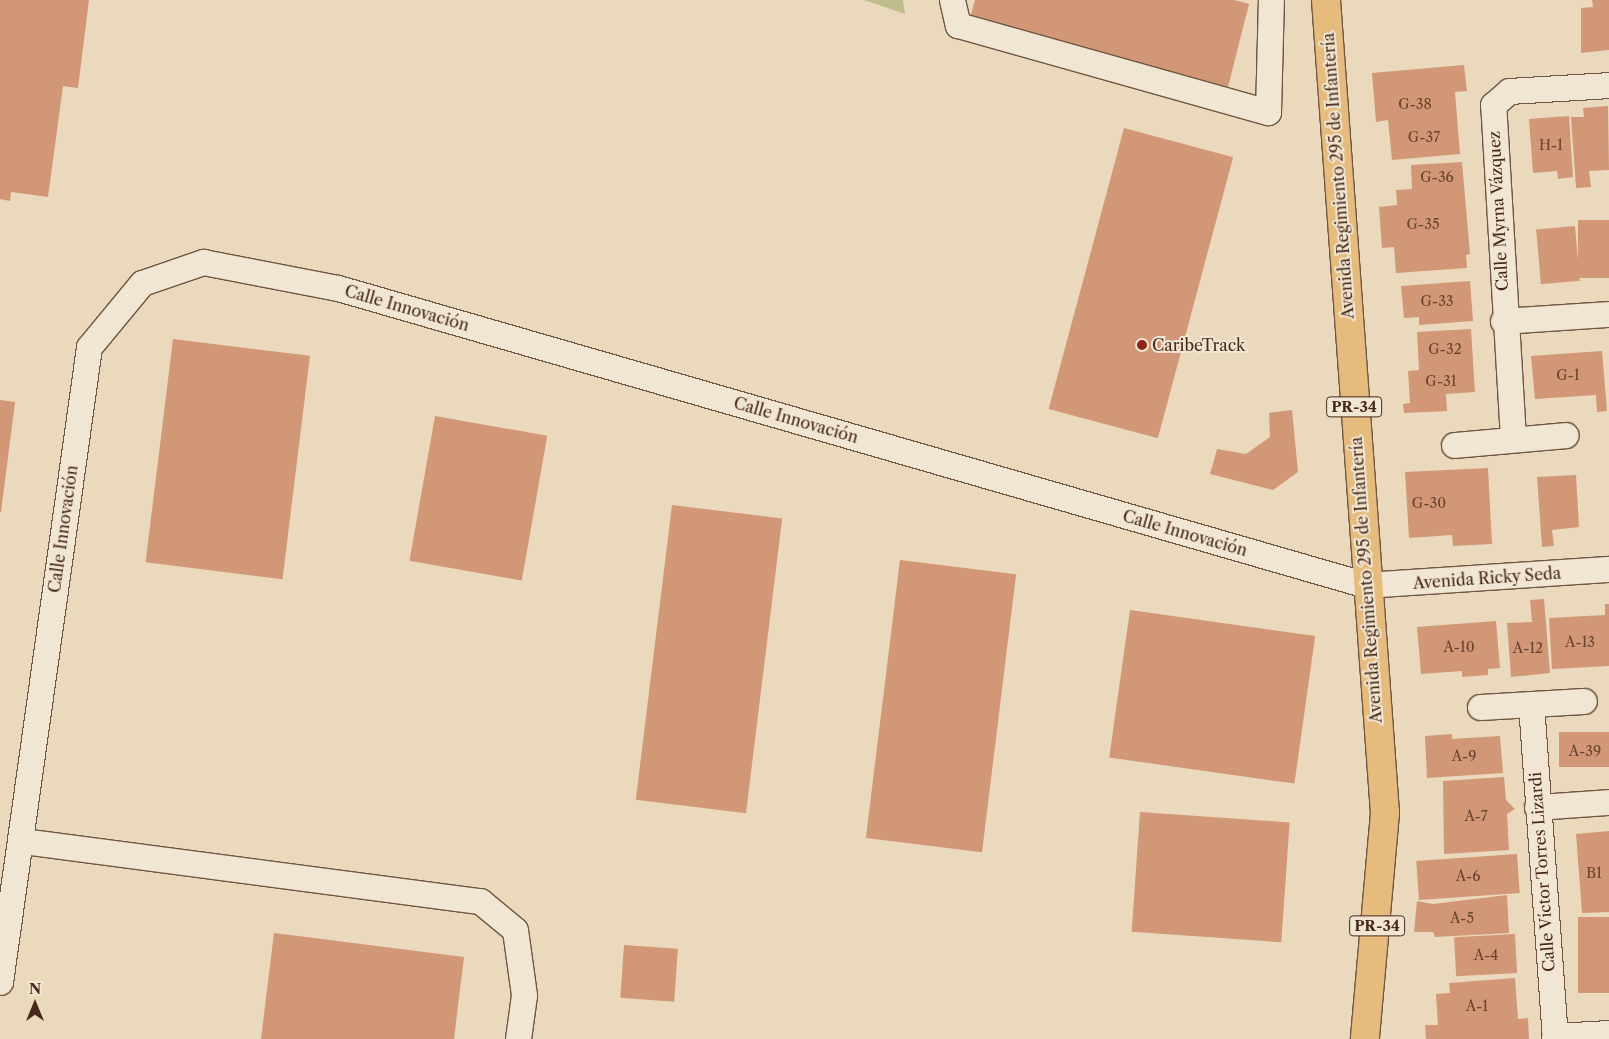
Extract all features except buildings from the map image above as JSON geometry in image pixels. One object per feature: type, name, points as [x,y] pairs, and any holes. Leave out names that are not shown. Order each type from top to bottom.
[{"type":"main road","name":"Avenida Regimiento 295 de Infantería","points":[[1326,0],[1366,586],[1385,813],[1365,1039]]},
{"type":"street","points":[[952,0],[958,25],[1268,112],[1271,0]]},
{"type":"street","name":"Calle Myrna Vázquez","points":[[1513,438],[1503,321],[1493,105],[1509,92],[1609,85]]},
{"type":"street","name":"Calle Innovación","points":[[0,982],[23,841],[89,348],[142,283],[203,262],[338,288],[1366,586]]},
{"type":"street","points":[[1503,321],[1609,314]]},
{"type":"street","points":[[1454,445],[1513,438],[1566,435]]},
{"type":"street","name":"Avenida Ricky Seda","points":[[1366,586],[1609,570]]},
{"type":"street","points":[[1480,707],[1584,701]]},
{"type":"street","name":"Calle Víctor Torres Lizardi","points":[[1531,704],[1555,1038]]},
{"type":"street","points":[[1537,807],[1609,802]]},
{"type":"street","points":[[23,841],[480,901],[515,930],[524,996],[518,1039]]},
{"type":"street","points":[[1555,1038],[1609,1034]]},
{"type":"shaded area","points":[[864,0],[903,0],[905,14]]},
{"type":"place","name":"CaribeTrack","points":[[1142,345]]}]
